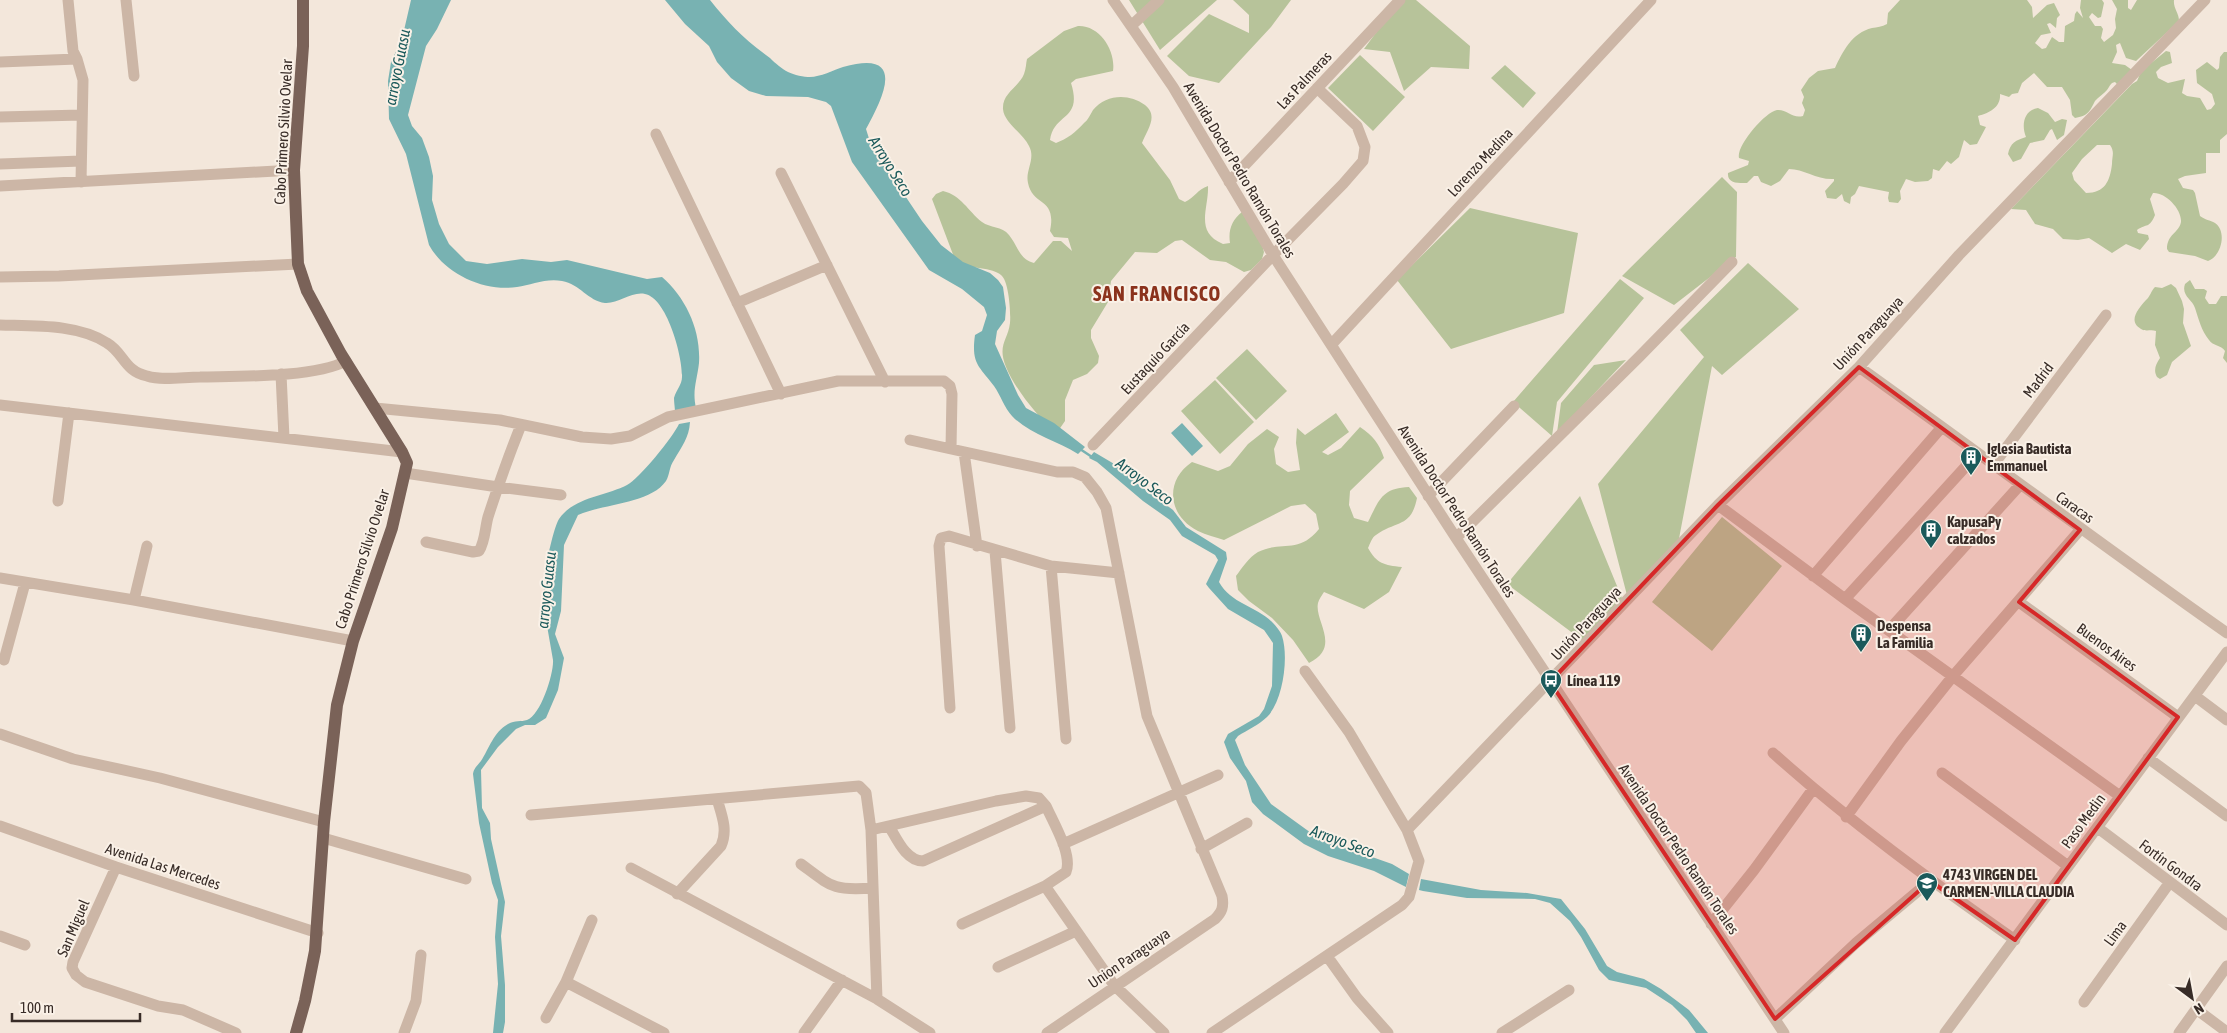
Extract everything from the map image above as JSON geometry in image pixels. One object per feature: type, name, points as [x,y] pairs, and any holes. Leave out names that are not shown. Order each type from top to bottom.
[{"type":"main road","name":"Cabo Primero Silvio Ovelar","points":[[296,1033],[305,1000],[318,933],[324,822],[337,705],[353,641],[392,528],[407,463],[307,291],[298,264],[294,170],[303,46],[303,0]]},
{"type":"street","points":[[68,0],[73,51],[84,80],[81,182]]},
{"type":"street","points":[[126,0],[134,76]]},
{"type":"street","name":"Avenida Doctor Pedro Ramón Torales","points":[[1113,0],[1173,87],[1273,255],[1428,496],[1784,1033]]},
{"type":"street","points":[[1131,26],[1159,0]]},
{"type":"street","name":"Las Palmeras","points":[[1230,182],[1400,0]]},
{"type":"street","name":"Lorenzo Medina","points":[[1331,345],[1651,0]]},
{"type":"street","name":"Unión Paraguaya","points":[[1407,830],[1718,505],[1858,367],[1959,255],[2204,0]]},
{"type":"street","points":[[0,62],[77,59]]},
{"type":"street","name":"Eustaquio García","points":[[1093,445],[1273,255],[1334,194],[1363,161],[1365,147],[1357,126],[1317,88]]},
{"type":"street","points":[[0,117],[82,115]]},
{"type":"street","points":[[656,134],[781,394]]},
{"type":"street","points":[[0,164],[81,161]]},
{"type":"street","points":[[0,186],[294,170]]},
{"type":"street","points":[[781,174],[885,382]]},
{"type":"street","points":[[1456,538],[1732,262]]},
{"type":"street","points":[[0,277],[59,276],[298,264]]},
{"type":"street","points":[[738,303],[827,265]]},
{"type":"street","name":"Madrid","points":[[1994,464],[2106,315]]},
{"type":"street","points":[[0,325],[69,328],[104,340],[110,344],[133,371],[147,376],[281,374],[336,366],[346,361]]},
{"type":"street","name":"Caracas","points":[[1858,367],[1994,464],[2080,530],[2227,633]]},
{"type":"street","points":[[281,374],[284,438]]},
{"type":"street","points":[[375,408],[491,419],[582,438],[611,438],[630,436],[668,417],[838,382],[944,381],[950,386],[952,394],[951,448]]},
{"type":"street","points":[[0,405],[402,452]]},
{"type":"street","points":[[1428,496],[1514,406]]},
{"type":"street","points":[[58,501],[69,413]]},
{"type":"street","points":[[426,542],[473,552],[478,551],[482,546],[484,530],[521,425]]},
{"type":"street","points":[[1813,576],[1942,427]]},
{"type":"street","points":[[910,440],[1057,472],[1073,472],[1085,476],[1106,508],[1147,716],[1200,849],[1247,823]]},
{"type":"street","points":[[964,452],[977,546]]},
{"type":"street","points":[[1845,599],[1978,453]]},
{"type":"street","points":[[405,473],[561,494]]},
{"type":"street","points":[[1889,630],[2020,485]]},
{"type":"street","points":[[1718,505],[1813,576],[2120,796]]},
{"type":"street","points":[[1846,817],[1901,740],[1953,676],[2080,530]]},
{"type":"street","points":[[950,708],[939,546],[941,538],[949,536],[977,546],[1051,566],[1119,574]]},
{"type":"street","points":[[134,600],[147,546]]},
{"type":"street","points":[[995,551],[1010,728]]},
{"type":"street","points":[[1051,566],[1066,739]]},
{"type":"street","points":[[0,578],[134,600],[353,641]]},
{"type":"street","points":[[4,660],[25,583]]},
{"type":"street","name":"Buenos Aires","points":[[2019,602],[2178,717]]},
{"type":"street","name":"Paso Medin","points":[[1945,1033],[2227,652]]},
{"type":"street","points":[[1212,1033],[1402,905],[1409,898],[1419,861],[1407,830],[1349,732],[1305,671]]},
{"type":"street","points":[[2195,696],[2227,720]]},
{"type":"street","points":[[0,734],[73,759],[160,778],[324,822]]},
{"type":"street","points":[[1773,753],[1846,817],[1930,881],[2015,940]]},
{"type":"street","points":[[2148,758],[2227,816]]},
{"type":"street","points":[[1942,773],[2068,866]]},
{"type":"street","points":[[1063,844],[1218,775]]},
{"type":"street","points":[[531,815],[859,786],[866,793],[871,830],[877,999]]},
{"type":"street","points":[[1710,924],[1754,870],[1813,789]]},
{"type":"street","points":[[871,830],[996,801],[1026,796],[1039,798],[1046,806],[1063,844],[1068,861],[1066,872],[1045,886],[962,924]]},
{"type":"street","points":[[677,894],[721,846],[725,837],[725,828],[717,800]]},
{"type":"street","points":[[888,826],[911,857],[916,861],[924,861],[1046,806]]},
{"type":"street","name":"Avenida Las Mercedes","points":[[0,826],[116,867],[318,933]]},
{"type":"street","name":"Fortín Gondra","points":[[2098,828],[2227,925]]},
{"type":"street","points":[[323,838],[466,878]]},
{"type":"street","name":"Union Paraguaya","points":[[1047,1033],[1221,913],[1224,905],[1222,896],[1200,849]]},
{"type":"street","points":[[801,864],[828,885],[845,890],[873,888]]},
{"type":"street","name":"San Miguel","points":[[116,867],[72,968],[76,975],[85,982],[158,1006],[183,1010],[236,1033]]},
{"type":"street","points":[[631,868],[877,999],[930,1033]]},
{"type":"street","points":[[1775,1019],[1856,943],[1930,881]]},
{"type":"street","name":"Lima","points":[[2084,1002],[2170,882]]},
{"type":"street","points":[[1045,886],[1114,985],[1164,1033]]},
{"type":"street","points":[[546,1018],[566,982],[592,920]]},
{"type":"street","points":[[998,967],[1076,931]]},
{"type":"street","points":[[0,936],[25,945]]},
{"type":"street","points":[[404,1033],[416,1001],[421,955]]},
{"type":"street","points":[[1327,956],[1357,998],[1388,1033]]},
{"type":"street","points":[[2179,1033],[2227,966]]},
{"type":"street","points":[[804,1033],[842,980]]},
{"type":"street","points":[[566,982],[664,1033]]},
{"type":"street","points":[[1502,1033],[1569,990]]},
{"type":"street","points":[[2196,1009],[2227,1032]]},
{"type":"highlighted area","points":[[1859,367],[2080,530],[2019,602],[2178,717],[2015,940],[1930,881],[1775,1019],[1550,682],[1718,505]]},
{"type":"green space","points":[[1129,0],[1217,0],[1160,50]]},
{"type":"green space","points":[[1233,0],[1291,0],[1271,27],[1219,83],[1189,76],[1167,56],[1209,14],[1249,33],[1249,15]]},
{"type":"green space","points":[[1400,0],[1416,0],[1470,46],[1469,69],[1431,67],[1404,91],[1390,52],[1364,49]]},
{"type":"green space","points":[[1900,0],[2027,0],[2032,7],[2033,18],[2047,5],[2054,3],[2060,15],[2057,18],[2056,28],[2050,23],[2047,24],[2051,33],[2041,35],[2035,43],[2042,49],[2046,48],[2052,37],[2059,42],[2064,42],[2065,26],[2074,21],[2077,11],[2083,18],[2080,8],[2081,0],[2102,0],[2104,3],[2101,17],[2098,18],[2092,13],[2089,17],[2095,26],[2101,26],[2103,29],[2101,38],[2104,42],[2113,35],[2116,28],[2117,9],[2112,0],[2128,0],[2128,8],[2131,10],[2137,0],[2174,0],[2179,21],[2136,61],[2126,58],[2120,43],[2116,45],[2117,52],[2112,63],[2125,65],[2132,70],[2118,85],[2115,82],[2111,84],[2095,101],[2092,108],[2083,116],[2075,118],[2072,115],[2070,100],[2062,87],[2047,87],[2034,73],[2022,83],[2018,93],[2012,94],[2009,97],[2000,94],[1999,103],[1994,109],[1978,116],[1980,125],[1986,127],[1977,144],[1970,145],[1964,140],[1959,157],[1951,164],[1947,161],[1939,171],[1933,169],[1932,178],[1928,181],[1915,182],[1906,179],[1900,191],[1901,199],[1898,203],[1889,202],[1889,192],[1859,186],[1851,197],[1850,204],[1844,201],[1842,194],[1836,199],[1827,198],[1825,191],[1834,179],[1822,178],[1795,169],[1789,169],[1780,181],[1771,186],[1761,182],[1758,176],[1754,176],[1747,183],[1731,181],[1728,173],[1748,165],[1749,161],[1739,158],[1739,153],[1752,130],[1772,112],[1777,110],[1799,117],[1803,116],[1805,110],[1802,103],[1804,97],[1801,90],[1809,78],[1818,71],[1835,68],[1845,49],[1859,34],[1865,30],[1887,24],[1888,13]]},
{"type":"green space","points":[[1078,26],[1093,30],[1105,41],[1112,55],[1113,71],[1076,79],[1071,83],[1074,95],[1071,110],[1057,125],[1050,140],[1056,143],[1071,135],[1087,120],[1093,110],[1104,101],[1111,98],[1125,97],[1139,101],[1149,109],[1152,118],[1142,143],[1170,180],[1179,199],[1185,202],[1201,189],[1208,186],[1205,219],[1209,233],[1214,239],[1223,244],[1230,243],[1232,226],[1242,212],[1256,224],[1264,252],[1262,259],[1251,270],[1244,272],[1226,262],[1210,260],[1182,240],[1175,241],[1157,253],[1135,252],[1111,281],[1108,302],[1091,330],[1091,338],[1099,356],[1098,363],[1087,374],[1073,380],[1065,400],[1065,421],[1056,434],[1021,394],[1006,367],[1003,348],[1009,329],[1010,312],[1008,290],[1004,278],[993,271],[957,265],[932,199],[936,194],[943,191],[955,196],[982,222],[1006,232],[1022,255],[1034,263],[1053,241],[1061,241],[1072,251],[1068,238],[1054,237],[1050,231],[1051,220],[1047,207],[1031,191],[1027,178],[1031,151],[1026,141],[1004,114],[1003,103],[1008,94],[1022,79],[1027,59],[1064,31]]},
{"type":"green space","points":[[2166,51],[2170,52],[2172,63],[2161,67],[2156,72],[2158,78],[2168,83],[2185,79],[2182,93],[2187,96],[2200,98],[2207,110],[2211,109],[2215,104],[2212,94],[2197,83],[2196,70],[2207,62],[2217,70],[2220,57],[2224,52],[2227,52],[2227,134],[2220,140],[2220,153],[2206,153],[2206,173],[2178,179],[2183,188],[2193,190],[2195,193],[2200,216],[2215,223],[2221,232],[2220,249],[2208,261],[2195,256],[2169,252],[2167,249],[2169,240],[2180,226],[2181,217],[2172,202],[2158,193],[2153,193],[2150,199],[2155,215],[2153,219],[2149,224],[2137,230],[2138,233],[2148,235],[2149,239],[2140,250],[2126,244],[2112,253],[2089,238],[2078,240],[2063,239],[2053,229],[2035,224],[2026,210],[2011,209],[2137,81],[2140,74]],"holes":[[[2097,145],[2110,145],[2113,154],[2108,181],[2098,191],[2086,193],[2074,180],[2072,173],[2082,159]]]},
{"type":"green space","points":[[1360,55],[1405,97],[1373,131],[1328,88]]},
{"type":"green space","points":[[1505,65],[1536,93],[1523,108],[1491,78]]},
{"type":"green space","points":[[2038,108],[2048,113],[2055,122],[2062,119],[2067,120],[2064,135],[2057,140],[2052,129],[2050,130],[2044,140],[2030,143],[2021,159],[2013,162],[2008,154],[2010,147],[2016,141],[2026,137],[2025,119],[2033,109]]},
{"type":"green space","points":[[1722,177],[1737,192],[1736,257],[1674,305],[1622,276]]},
{"type":"green space","points":[[1470,208],[1578,233],[1564,313],[1451,349],[1397,280]]},
{"type":"green space","points":[[1748,263],[1799,309],[1722,375],[1712,366],[1677,549],[1628,599],[1598,484],[1704,357],[1680,330]]},
{"type":"green space","points":[[1620,279],[1644,298],[1557,402],[1552,436],[1513,402]]},
{"type":"green space","points":[[2190,280],[2195,289],[2207,291],[2205,298],[2209,304],[2216,304],[2221,296],[2227,296],[2227,363],[2223,358],[2225,351],[2211,342],[2206,336],[2200,325],[2194,305],[2184,292],[2185,284]]},
{"type":"green space","points":[[2171,284],[2176,288],[2182,301],[2184,309],[2183,323],[2191,346],[2172,362],[2167,375],[2160,379],[2155,372],[2160,358],[2155,345],[2156,331],[2141,329],[2137,326],[2135,318],[2155,287],[2162,288]]},
{"type":"green space","points":[[1247,349],[1287,391],[1256,420],[1216,378]]},
{"type":"green space","points":[[1626,360],[1557,433],[1561,403],[1594,365]]},
{"type":"green space","points":[[1215,380],[1254,422],[1220,454],[1181,411]]},
{"type":"green space","points":[[1336,413],[1349,432],[1322,452],[1328,455],[1341,448],[1360,427],[1375,440],[1384,458],[1350,491],[1349,505],[1354,518],[1368,522],[1382,497],[1393,490],[1409,487],[1417,498],[1414,508],[1407,519],[1375,536],[1368,548],[1378,561],[1402,567],[1389,592],[1364,609],[1324,592],[1318,602],[1318,610],[1324,634],[1324,649],[1319,657],[1309,663],[1293,640],[1272,618],[1238,590],[1236,576],[1258,552],[1275,547],[1297,545],[1311,537],[1319,529],[1316,514],[1305,504],[1291,506],[1224,540],[1198,531],[1180,517],[1173,498],[1174,488],[1183,470],[1192,462],[1218,471],[1230,466],[1248,444],[1267,429],[1279,437],[1274,449],[1276,464],[1288,472],[1300,470],[1296,443],[1297,428],[1305,435]]},
{"type":"green space","points":[[1580,496],[1624,603],[1586,643],[1507,584]]},
{"type":"green space","points":[[1722,517],[1782,566],[1712,651],[1652,602]]},
{"type":"water","name":"arroyo Guasu","points":[[411,0],[451,0],[437,29],[426,46],[408,115],[412,126],[422,138],[429,157],[433,176],[432,200],[439,224],[449,244],[466,261],[487,264],[522,259],[551,262],[567,260],[647,279],[662,277],[671,285],[685,305],[694,327],[699,351],[695,391],[696,408],[675,413],[674,398],[682,377],[680,356],[667,317],[653,298],[645,294],[635,294],[615,302],[599,302],[574,285],[556,280],[504,288],[479,284],[455,272],[436,255],[429,245],[406,154],[389,119],[388,81],[391,62],[402,39]]},
{"type":"water","points":[[665,0],[710,0],[745,38],[781,68],[793,74],[814,77],[843,67],[863,63],[876,64],[883,70],[885,79],[884,90],[866,129],[871,145],[922,221],[941,245],[963,262],[990,273],[1003,287],[1006,308],[1005,320],[997,331],[995,344],[1018,395],[1026,408],[1054,423],[1085,447],[1078,454],[1035,433],[1009,413],[975,359],[975,335],[982,331],[987,315],[984,307],[962,289],[929,270],[852,162],[831,106],[826,102],[808,97],[766,96],[749,91],[731,78],[717,62],[709,46],[685,24]]},
{"type":"water","name":"arroyo Guasu","points":[[690,422],[685,442],[672,463],[666,481],[659,489],[637,499],[578,515],[564,545],[561,611],[555,634],[564,658],[558,690],[546,718],[535,725],[525,725],[516,729],[498,747],[481,770],[482,808],[490,823],[491,839],[505,902],[501,936],[505,985],[505,1022],[503,1033],[493,1033],[498,984],[495,937],[498,900],[492,883],[479,823],[473,772],[495,736],[511,723],[527,720],[532,717],[546,693],[553,660],[542,597],[548,557],[559,519],[565,512],[582,501],[627,485],[655,457],[679,424]]},
{"type":"water","points":[[1182,423],[1203,446],[1192,456],[1171,433]]},
{"type":"water","points":[[1094,452],[1121,468],[1130,478],[1173,510],[1186,527],[1226,552],[1227,559],[1219,582],[1230,595],[1267,617],[1281,633],[1284,645],[1285,667],[1277,701],[1267,717],[1235,740],[1245,765],[1271,804],[1318,838],[1392,864],[1409,874],[1406,887],[1374,871],[1328,856],[1304,844],[1263,814],[1252,802],[1246,781],[1230,758],[1224,742],[1228,734],[1259,716],[1264,709],[1272,686],[1273,643],[1264,630],[1228,609],[1206,584],[1218,560],[1215,555],[1182,536],[1170,520],[1143,501],[1097,462],[1089,458]]},
{"type":"water","points":[[1421,879],[1481,890],[1527,893],[1561,899],[1585,929],[1607,966],[1617,972],[1644,979],[1661,989],[1689,1010],[1708,1033],[1696,1033],[1687,1020],[1672,1005],[1646,988],[1609,980],[1599,970],[1570,921],[1550,903],[1535,899],[1467,898],[1423,891],[1419,890]]},
{"type":"waterway","name":"Arroyo Seco","points":[[1080,449],[1092,457]]},
{"type":"place","name":"Iglesia Bautista Emmanuel","points":[[1971,476]]},
{"type":"place","name":"KapusaPy calzados","points":[[1931,549]]},
{"type":"place","name":"Despensa La Familia","points":[[1861,653]]},
{"type":"place","name":"Línea 119","points":[[1551,699]]},
{"type":"place","name":"4743 VIRGEN DEL CARMEN-VILLA CLAUDIA","points":[[1927,902]]},
{"type":"district","name":"SAN FRANCISCO","points":[[1157,293]]}]
